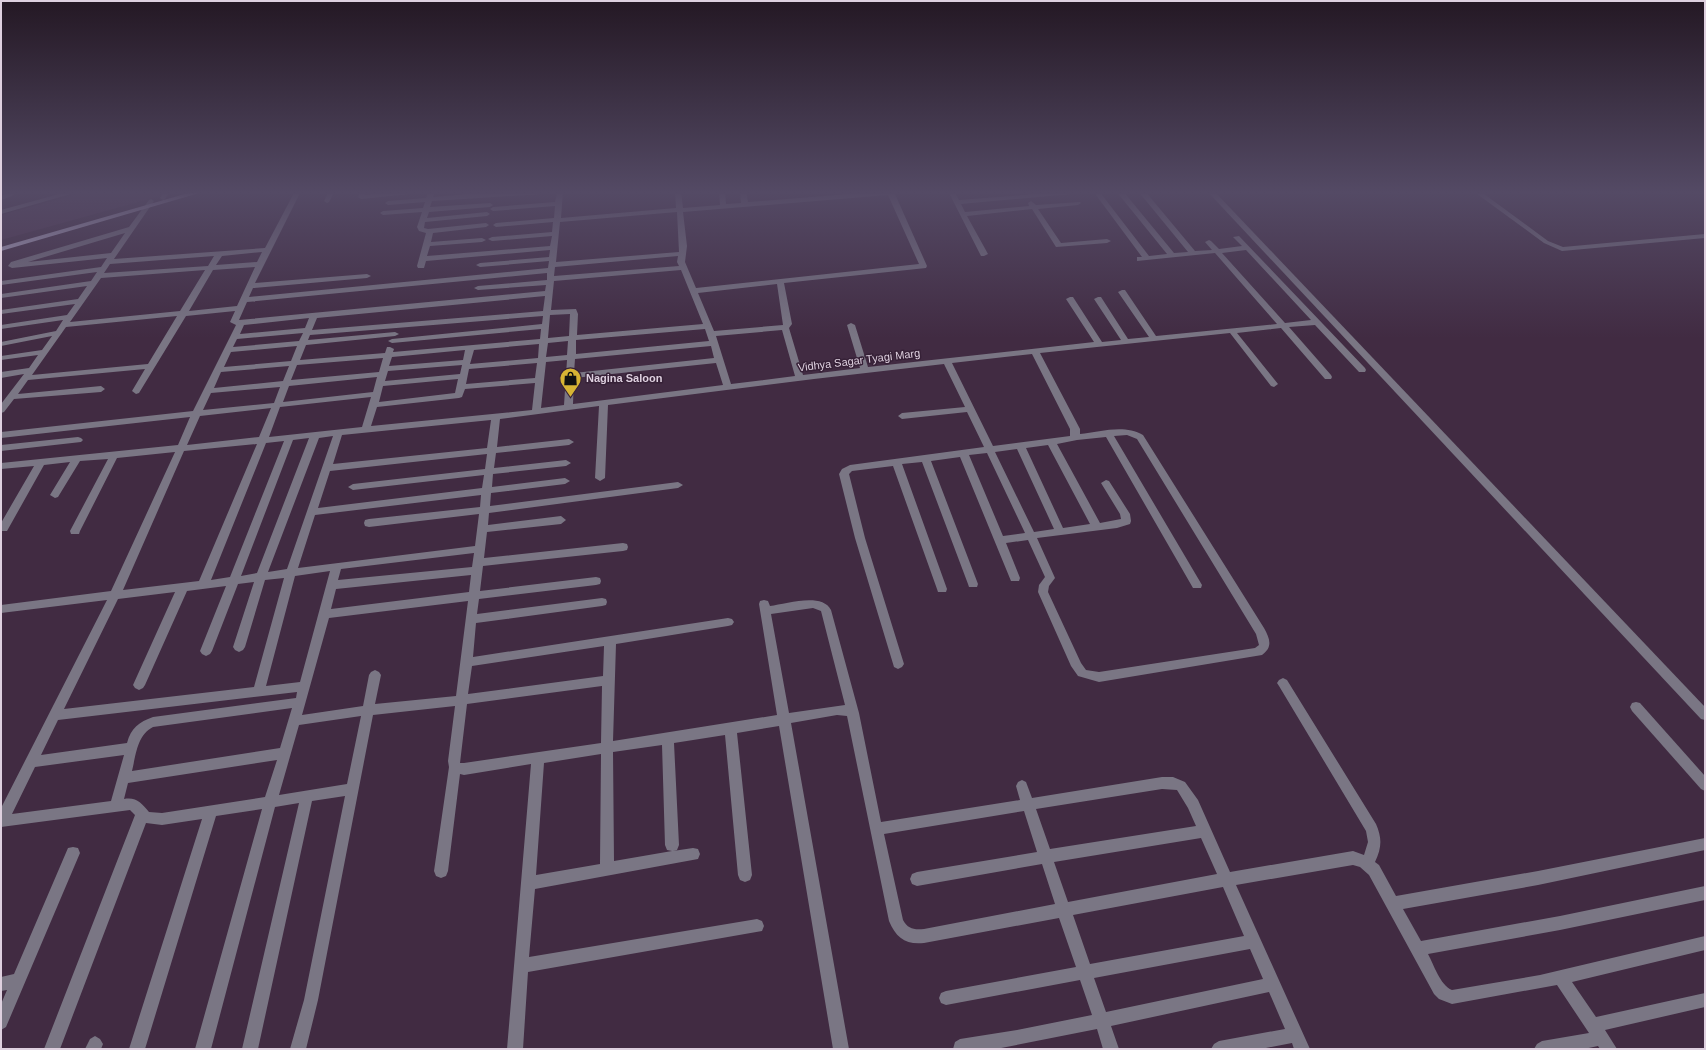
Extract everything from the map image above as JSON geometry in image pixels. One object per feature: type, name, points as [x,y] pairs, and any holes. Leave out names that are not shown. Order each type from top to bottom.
[{"type":"main road","points":[[1,248],[28,240]]},
{"type":"street","points":[[93,240],[14,264],[12,266],[112,258],[219,254],[268,250]]},
{"type":"street","points":[[2,407],[45,352],[57,333],[125,240]]},
{"type":"street","points":[[273,240],[260,264],[234,322],[241,323],[549,293]]},
{"type":"street","points":[[428,240],[422,262],[481,254],[554,248]]},
{"type":"street","points":[[427,244],[482,240]]},
{"type":"street","points":[[536,412],[555,240]]},
{"type":"street","points":[[682,240],[681,262],[714,343],[728,388]]},
{"type":"street","points":[[692,290],[923,266],[911,240]]},
{"type":"street","points":[[977,240],[984,254]]},
{"type":"street","points":[[1056,240],[1059,245],[1106,241]]},
{"type":"street","points":[[1130,240],[1143,259],[1248,248]]},
{"type":"street","points":[[1160,240],[1172,255]]},
{"type":"street","points":[[1182,240],[1193,253]]},
{"type":"street","points":[[1240,240],[1362,370]]},
{"type":"street","points":[[1256,240],[1705,715]]},
{"type":"street","points":[[1543,240],[1562,249],[1661,240]]},
{"type":"street","points":[[1209,242],[1328,376]]},
{"type":"street","points":[[136,391],[219,254]]},
{"type":"street","points":[[245,300],[551,271],[682,254]]},
{"type":"street","points":[[99,276],[260,264]]},
{"type":"street","points":[[480,265],[551,271],[683,268]]},
{"type":"street","points":[[1,283],[104,269]]},
{"type":"street","points":[[478,288],[551,271]]},
{"type":"street","points":[[251,286],[367,276]]},
{"type":"street","points":[[780,281],[788,324],[785,327],[800,378]]},
{"type":"street","points":[[1,296],[94,283]]},
{"type":"street","points":[[1122,292],[1154,339]]},
{"type":"street","points":[[1070,299],[1100,345]]},
{"type":"street","points":[[1098,299],[1126,342]]},
{"type":"street","points":[[1,312],[81,301]]},
{"type":"street","points":[[64,324],[241,308]]},
{"type":"street","points":[[234,337],[569,311],[574,313],[568,408]]},
{"type":"street","points":[[202,585],[314,315]]},
{"type":"street","points":[[1,327],[69,317]]},
{"type":"street","name":"Vidhya Sagar Tyagi Marg","points":[[3,468],[114,455],[536,412],[800,378],[947,361],[1317,322]]},
{"type":"street","points":[[1,821],[115,595],[196,414],[241,323]]},
{"type":"street","points":[[366,430],[398,325]]},
{"type":"street","points":[[851,325],[865,371]]},
{"type":"street","points":[[228,350],[303,342],[394,338],[545,326]]},
{"type":"street","points":[[218,370],[544,341],[709,330],[785,327]]},
{"type":"street","points":[[1232,331],[1274,384]]},
{"type":"street","points":[[1,344],[57,333]]},
{"type":"street","points":[[208,391],[286,384],[383,371],[466,364],[542,360],[714,343]]},
{"type":"street","points":[[373,405],[459,395],[470,347]]},
{"type":"street","points":[[1,358],[45,352]]},
{"type":"street","points":[[1035,352],[1075,429],[1075,437]]},
{"type":"street","points":[[570,376],[720,360]]},
{"type":"street","points":[[898,664],[860,538],[844,474],[845,471],[850,468],[964,454],[988,450],[1071,439],[1075,437],[1127,432],[1133,433],[1140,437],[1252,618],[1265,642],[1265,647],[1258,652],[1099,677],[1082,673],[1077,666],[1043,592],[1044,585],[1050,578],[988,450],[947,361]]},
{"type":"street","points":[[24,378],[151,366]]},
{"type":"street","points":[[1,374],[31,370]]},
{"type":"street","points":[[380,384],[464,376]]},
{"type":"street","points":[[462,387],[539,380]]},
{"type":"street","points":[[11,396],[101,389]]},
{"type":"street","points":[[1,434],[377,394]]},
{"type":"street","points":[[600,478],[604,403]]},
{"type":"street","points":[[902,416],[969,409]]},
{"type":"street","points":[[441,871],[455,768],[454,761],[468,662],[479,549],[496,416]]},
{"type":"street","points":[[259,690],[291,572],[339,432]]},
{"type":"street","points":[[239,647],[261,577],[315,434]]},
{"type":"street","points":[[1108,434],[1197,585]]},
{"type":"street","points":[[206,651],[232,581],[290,437]]},
{"type":"street","points":[[1,448],[78,440]]},
{"type":"street","points":[[327,468],[569,442]]},
{"type":"street","points":[[1051,442],[1097,527]]},
{"type":"street","points":[[1020,446],[1060,531]]},
{"type":"street","points":[[964,454],[1015,578]]},
{"type":"street","points":[[75,531],[114,455]]},
{"type":"street","points":[[925,458],[973,584]]},
{"type":"street","points":[[55,495],[77,459]]},
{"type":"street","points":[[896,462],[942,589]]},
{"type":"street","points":[[3,528],[40,463]]},
{"type":"street","points":[[353,488],[566,463]]},
{"type":"street","points":[[312,512],[487,490],[565,482]]},
{"type":"street","points":[[999,540],[1097,527],[1126,521],[1125,514],[1106,483]]},
{"type":"street","points":[[368,523],[484,510],[678,485]]},
{"type":"street","points":[[482,529],[561,520]]},
{"type":"street","points":[[332,585],[623,547]]},
{"type":"street","points":[[1,609],[202,585],[337,566],[479,549]]},
{"type":"street","points":[[203,1049],[270,802],[305,686],[337,566]]},
{"type":"street","points":[[324,614],[596,581]]},
{"type":"street","points":[[138,685],[182,587]]},
{"type":"street","points":[[472,619],[602,602]]},
{"type":"street","points":[[841,1049],[828,965],[813,891],[765,607],[813,604],[823,606],[828,615],[853,713],[896,921],[903,934],[913,938],[1226,879],[1352,858],[1361,859],[1374,870],[1439,989],[1444,994],[1452,997],[1560,977],[1705,943]]},
{"type":"street","points":[[468,662],[728,622]]},
{"type":"street","points":[[607,869],[608,680],[609,648],[611,640]]},
{"type":"street","points":[[298,1049],[311,1000],[375,675]]},
{"type":"street","points":[[294,721],[608,680]]},
{"type":"street","points":[[1283,683],[1371,828],[1376,847],[1367,863]]},
{"type":"street","points":[[55,715],[259,690],[305,686]]},
{"type":"street","points":[[116,805],[132,748],[140,729],[144,725],[153,722],[300,702]]},
{"type":"street","points":[[1636,706],[1705,785]]},
{"type":"street","points":[[455,768],[464,769],[607,748],[843,710],[853,713]]},
{"type":"street","points":[[730,729],[745,875]]},
{"type":"street","points":[[668,738],[672,845]]},
{"type":"street","points":[[31,762],[132,748]]},
{"type":"street","points":[[124,778],[285,753]]},
{"type":"street","points":[[515,1049],[538,758]]},
{"type":"street","points":[[876,829],[1162,783],[1173,783],[1181,786],[1187,792],[1206,831],[1302,1049]]},
{"type":"street","points":[[1022,786],[1111,1049]]},
{"type":"street","points":[[1,821],[132,804],[138,808],[142,815],[148,818],[162,819],[352,789]]},
{"type":"street","points":[[250,1049],[307,796]]},
{"type":"street","points":[[137,1049],[211,812]]},
{"type":"street","points":[[52,1049],[142,815]]},
{"type":"street","points":[[917,879],[1132,841],[1206,831]]},
{"type":"street","points":[[1393,904],[1538,878],[1705,844]]},
{"type":"street","points":[[1,1022],[73,853]]},
{"type":"street","points":[[528,883],[693,854]]},
{"type":"street","points":[[1417,949],[1560,923],[1705,893]]},
{"type":"street","points":[[522,966],[757,926]]},
{"type":"street","points":[[946,998],[1254,941]]},
{"type":"street","points":[[1542,1049],[1606,1044],[1560,977]]},
{"type":"street","points":[[1,984],[18,981]]},
{"type":"street","points":[[960,1047],[1017,1038],[1101,1019],[1273,984]]},
{"type":"street","points":[[1593,1025],[1705,1000]]},
{"type":"street","points":[[1220,1049],[1296,1035]]},
{"type":"place","name":"Nagina Saloon","points":[[570,398]]}]
